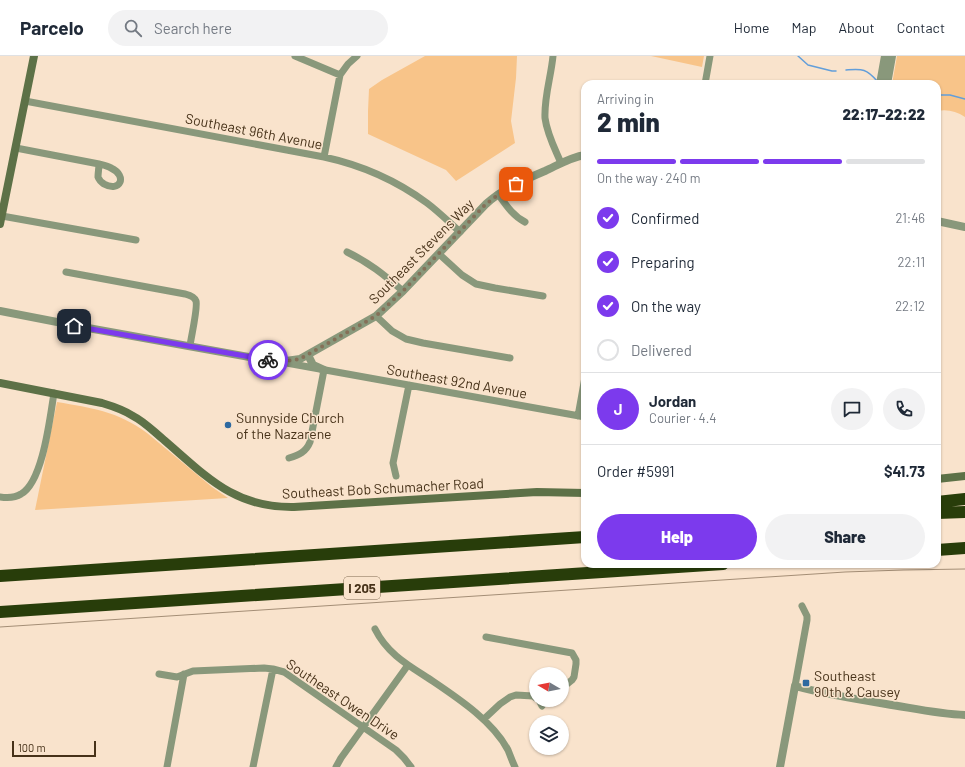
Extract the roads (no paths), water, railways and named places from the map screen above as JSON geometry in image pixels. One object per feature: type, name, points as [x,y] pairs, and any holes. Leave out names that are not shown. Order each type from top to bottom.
[{"type":"highway","points":[[941,502],[965,499]]},
{"type":"highway","points":[[941,513],[965,512]]},
{"type":"highway","points":[[0,576],[581,537]]},
{"type":"highway","points":[[941,550],[965,548]]},
{"type":"highway","name":"I 205","points":[[0,612],[664,568]]},
{"type":"main road","points":[[1,220],[34,56]]},
{"type":"main road","name":"Southeast Bob Schumacher Road","points":[[0,383],[116,407],[142,422],[222,488],[233,495],[264,505],[294,508],[537,492],[581,493]]},
{"type":"main road","points":[[941,479],[965,476]]},
{"type":"street","points":[[295,56],[340,75]]},
{"type":"street","points":[[324,157],[340,75],[348,64],[357,56]]},
{"type":"street","points":[[553,56],[546,99],[545,119],[550,137],[561,163]]},
{"type":"street","points":[[706,80],[710,56]]},
{"type":"street","points":[[881,80],[885,56]]},
{"type":"street","points":[[887,80],[892,56]]},
{"type":"street","name":"Southeast 96th Avenue","points":[[25,101],[324,157],[354,165],[391,181],[413,194],[460,232]]},
{"type":"street","points":[[16,148],[99,164]]},
{"type":"street","name":"Southeast Stevens Way","points":[[275,361],[300,359],[376,316],[403,291],[486,204],[498,194],[561,163],[581,156]]},
{"type":"street","points":[[498,194],[512,214],[525,222]]},
{"type":"street","points":[[1,220],[136,240]]},
{"type":"street","points":[[941,222],[965,227]]},
{"type":"street","points":[[347,252],[362,258],[403,291]]},
{"type":"street","points":[[439,254],[462,275],[476,284],[543,296]]},
{"type":"street","points":[[66,272],[130,283],[191,296],[194,298],[196,306],[190,346]]},
{"type":"street","name":"Southeast 92nd Avenue","points":[[0,312],[581,417]]},
{"type":"street","points":[[376,316],[392,331],[406,339],[510,358]]},
{"type":"street","name":"Southeast 92nd Avenue","points":[[308,355],[313,365],[324,370]]},
{"type":"street","points":[[289,458],[305,451],[310,442],[324,370]]},
{"type":"street","points":[[396,476],[393,463],[409,385]]},
{"type":"street","points":[[0,497],[8,498],[22,494],[33,481],[43,454],[54,393]]},
{"type":"street","points":[[780,767],[807,620],[807,616],[802,606]]},
{"type":"street","points":[[375,629],[385,646],[395,655],[446,690],[484,719],[508,750],[515,767]]},
{"type":"street","points":[[486,637],[572,653],[576,660],[576,664],[574,677],[569,682]]},
{"type":"street","points":[[336,767],[408,665]]},
{"type":"street","name":"Southeast Owen Drive","points":[[159,674],[177,676],[193,671],[264,668],[273,668],[284,672],[396,750],[411,767]]},
{"type":"street","points":[[253,767],[273,668]]},
{"type":"street","points":[[167,767],[184,674]]},
{"type":"street","points":[[795,686],[934,712],[965,715]]},
{"type":"street","points":[[484,719],[510,697],[516,695],[529,696]]},
{"type":"waterway","points":[[798,56],[808,65],[836,71]]},
{"type":"waterway","points":[[846,70],[863,70],[876,80]]},
{"type":"waterway","points":[[941,95],[950,95],[965,99]]},
{"type":"tram line","points":[[0,627],[845,572],[965,569]]},
{"type":"place","name":"Sunnyside Church of the Nazarene","points":[[228,425]]},
{"type":"place","name":"Southeast 90th & Causey","points":[[806,683]]}]
